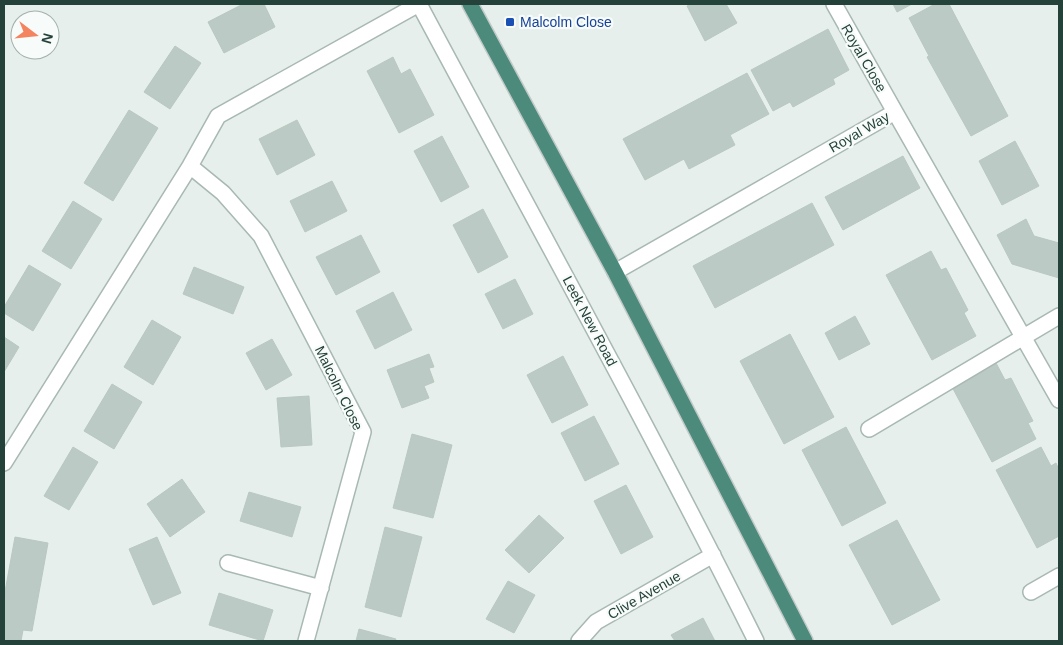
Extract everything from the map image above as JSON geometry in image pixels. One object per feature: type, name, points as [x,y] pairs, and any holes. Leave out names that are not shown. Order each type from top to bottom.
[{"type":"highway","points":[[470,4],[615,272],[805,641]]},
{"type":"street","points":[[4,463],[190,166],[218,116],[419,4]]},
{"type":"street","name":"Leek New Road","points":[[419,4],[580,303],[713,555],[756,641]]},
{"type":"street","name":"Royal Close","points":[[834,4],[895,112]]},
{"type":"street","name":"Royal Way","points":[[615,272],[895,112],[1059,400]]},
{"type":"street","name":"Malcolm Close","points":[[190,166],[223,194],[260,236],[363,432],[306,641]]},
{"type":"street","points":[[869,429],[1059,316]]},
{"type":"street","name":"Clive Avenue","points":[[579,641],[596,622],[713,555]]},
{"type":"street","points":[[228,563],[321,588]]},
{"type":"street","points":[[1031,592],[1059,576]]},
{"type":"building","points":[[243,4],[264,4],[275,27],[224,53],[208,22]]},
{"type":"building","points":[[691,4],[726,4],[737,23],[705,41],[687,6]]},
{"type":"building","points":[[893,4],[912,4],[897,12]]},
{"type":"building","points":[[935,4],[949,4],[1008,116],[971,136],[927,57],[929,56],[909,18]]},
{"type":"building","points":[[828,29],[849,70],[833,79],[835,84],[793,107],[790,102],[773,111],[751,70]]},
{"type":"building","points":[[175,46],[201,63],[170,109],[144,92]]},
{"type":"building","points":[[393,57],[401,74],[410,69],[434,115],[399,133],[367,71]]},
{"type":"building","points":[[747,73],[769,114],[730,135],[735,145],[689,169],[684,159],[645,180],[623,139]]},
{"type":"building","points":[[129,110],[158,128],[113,201],[84,183]]},
{"type":"building","points":[[297,120],[315,155],[277,175],[259,139]]},
{"type":"building","points":[[442,136],[469,187],[441,202],[414,151]]},
{"type":"building","points":[[1015,141],[1039,186],[1002,205],[979,161]]},
{"type":"building","points":[[903,156],[920,188],[843,230],[825,197]]},
{"type":"building","points":[[332,181],[347,211],[305,232],[290,201]]},
{"type":"building","points":[[73,201],[102,219],[71,269],[42,251]]},
{"type":"building","points":[[812,203],[834,245],[715,308],[693,266]]},
{"type":"building","points":[[483,209],[508,257],[478,273],[453,225]]},
{"type":"building","points":[[1026,219],[1034,236],[1059,243],[1059,278],[1012,264],[997,235]]},
{"type":"building","points":[[361,235],[380,272],[336,295],[316,257]]},
{"type":"building","points":[[931,251],[941,270],[946,268],[968,310],[964,313],[976,336],[932,360],[886,275]]},
{"type":"building","points":[[29,265],[61,284],[33,331],[4,313],[4,307]]},
{"type":"building","points":[[194,267],[244,287],[233,314],[183,294]]},
{"type":"building","points":[[515,279],[533,314],[503,329],[485,294]]},
{"type":"building","points":[[393,292],[412,330],[375,349],[356,311]]},
{"type":"building","points":[[855,316],[870,344],[839,360],[825,333]]},
{"type":"building","points":[[152,320],[181,337],[153,385],[124,367]]},
{"type":"building","points":[[790,334],[834,417],[784,444],[740,361]]},
{"type":"building","points":[[4,337],[19,347],[4,372]]},
{"type":"building","points":[[272,339],[292,375],[266,390],[246,353]]},
{"type":"building","points":[[429,354],[434,367],[429,368],[434,382],[424,386],[429,398],[402,408],[387,370]]},
{"type":"building","points":[[563,356],[588,405],[552,423],[527,375]]},
{"type":"building","points":[[995,361],[1005,380],[1011,378],[1033,421],[1028,423],[1036,439],[992,462],[951,385]]},
{"type":"building","points":[[112,384],[142,402],[114,449],[84,431]]},
{"type":"building","points":[[309,396],[312,445],[281,447],[277,398]]},
{"type":"building","points":[[594,416],[619,464],[585,481],[561,433]]},
{"type":"building","points":[[846,427],[886,503],[842,526],[802,450]]},
{"type":"building","points":[[412,434],[452,445],[433,518],[393,508]]},
{"type":"building","points":[[73,447],[98,462],[69,510],[44,496]]},
{"type":"building","points":[[1041,447],[1051,466],[1056,463],[1059,470],[1059,536],[1037,548],[996,470]]},
{"type":"building","points":[[182,479],[205,512],[170,537],[147,504]]},
{"type":"building","points":[[626,485],[653,537],[621,554],[594,501]]},
{"type":"building","points":[[249,492],[301,507],[292,537],[240,521]]},
{"type":"building","points":[[539,515],[564,538],[529,573],[505,550]]},
{"type":"building","points":[[897,520],[940,600],[892,625],[849,545]]},
{"type":"building","points":[[385,527],[422,537],[401,617],[365,607]]},
{"type":"building","points":[[15,537],[48,543],[32,631],[23,630],[21,641],[4,641],[4,597]]},
{"type":"building","points":[[157,537],[181,593],[153,605],[129,549]]},
{"type":"building","points":[[508,581],[535,595],[514,633],[486,619]]},
{"type":"building","points":[[219,593],[273,610],[263,641],[209,625]]},
{"type":"building","points":[[703,618],[715,641],[675,641],[671,635]]},
{"type":"building","points":[[359,629],[396,639],[395,641],[356,641]]},
{"type":"place","name":"Malcolm Close","points":[[510,22]]}]
